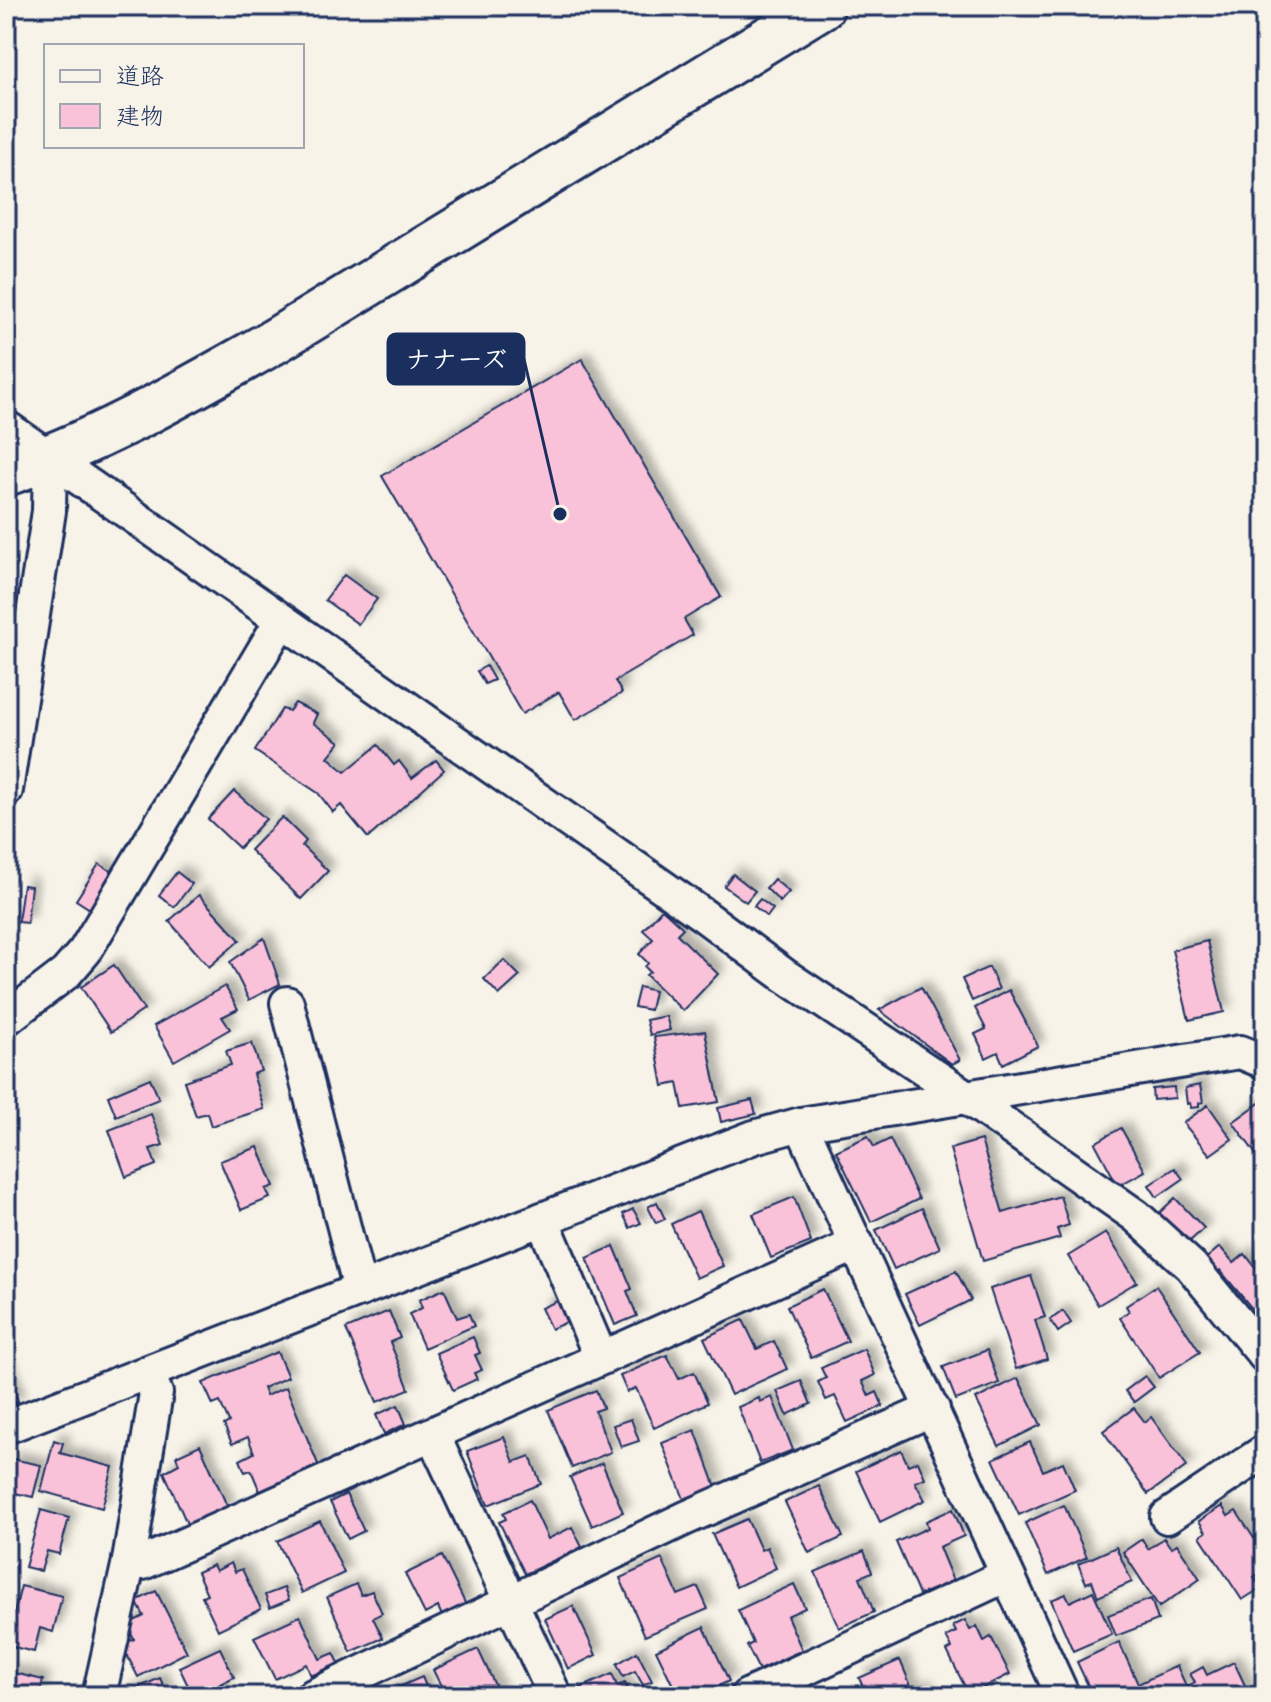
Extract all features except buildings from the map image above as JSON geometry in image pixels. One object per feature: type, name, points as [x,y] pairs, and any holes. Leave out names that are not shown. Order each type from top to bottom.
[{"type":"street","points":[[6,473],[50,458],[202,382],[288,333],[822,6]]},
{"type":"street","points":[[6,427],[703,915],[784,975],[968,1098],[1136,1216],[1214,1292],[1265,1356]]},
{"type":"street","points":[[6,790],[49,511],[50,458]]},
{"type":"street","points":[[8,1012],[66,973],[85,951],[281,621]]},
{"type":"street","points":[[287,1003],[360,1290]]},
{"type":"street","points":[[6,1427],[710,1152],[801,1124],[1257,1052]]},
{"type":"street","points":[[801,1124],[1063,1696]]},
{"type":"street","points":[[542,1219],[601,1358]]},
{"type":"street","points":[[129,1561],[143,1563],[857,1244]]},
{"type":"street","points":[[99,1696],[129,1561],[156,1393],[148,1374]]},
{"type":"street","points":[[313,1696],[686,1518],[933,1409]]},
{"type":"street","points":[[433,1435],[555,1696]]},
{"type":"street","points":[[1167,1517],[1265,1451]]},
{"type":"street","points":[[747,1696],[1007,1575]]},
{"type":"place","name":"ナナーズ","points":[[560,514]]}]
